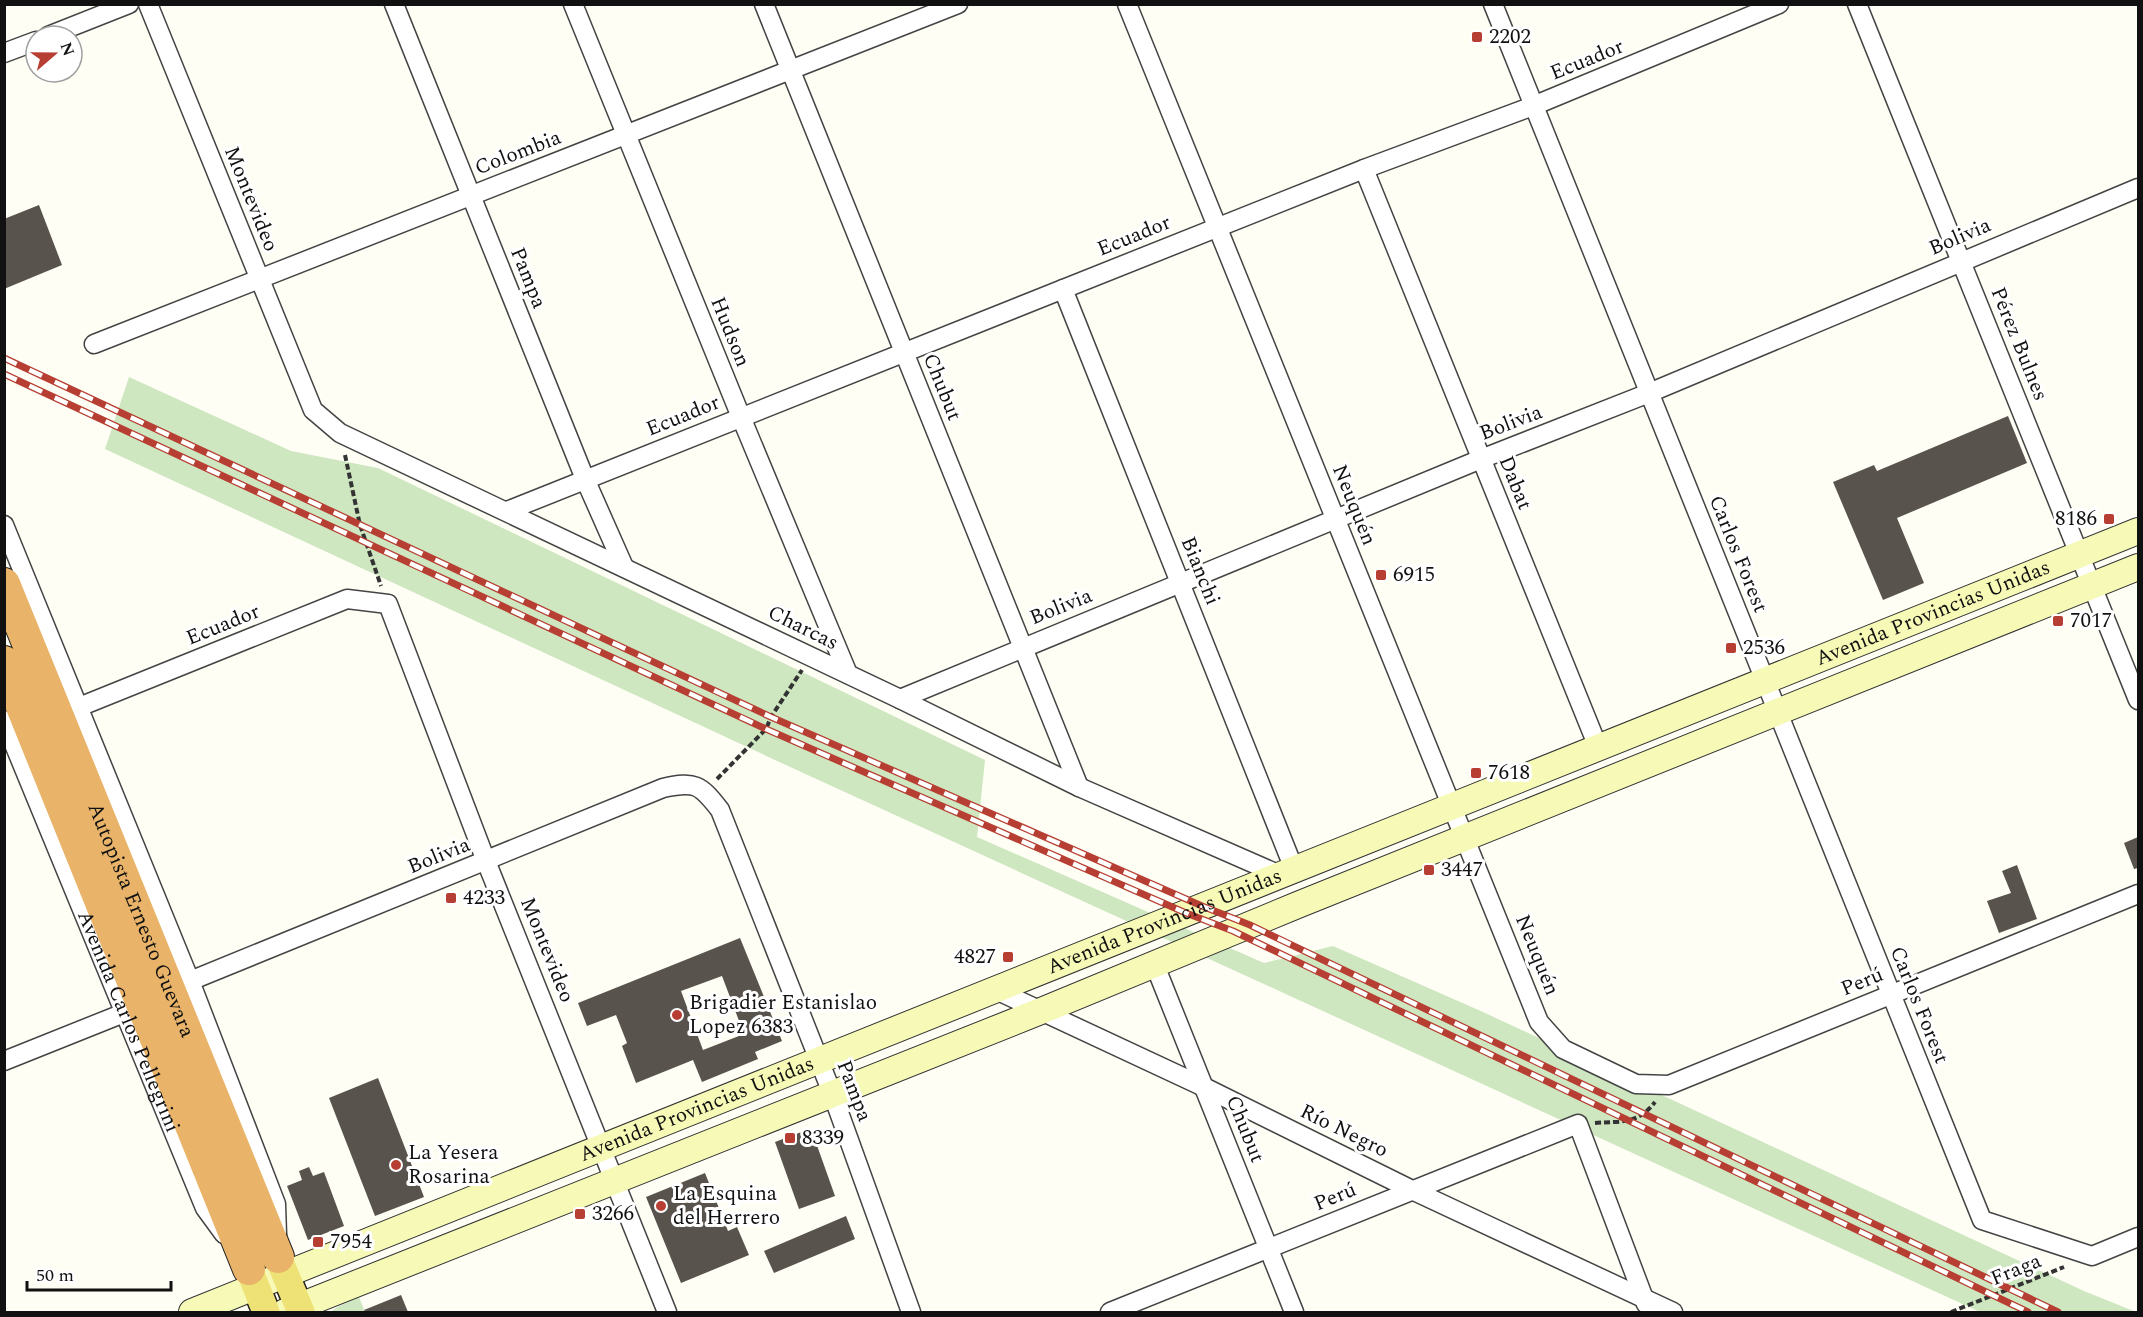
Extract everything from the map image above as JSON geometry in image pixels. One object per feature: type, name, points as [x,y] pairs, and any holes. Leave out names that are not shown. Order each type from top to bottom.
[{"type":"highway","name":"Autopista Ernesto Guevara","points":[[4,584],[282,1266]]},
{"type":"highway","name":"Autopista Ernesto Guevara","points":[[4,662],[252,1278]]},
{"type":"main road","name":"Avenida Provincias Unidas","points":[[192,1312],[252,1278],[602,1147],[2139,531]]},
{"type":"main road","name":"Avenida Provincias Unidas","points":[[295,1311],[2139,567]]},
{"type":"main road","points":[[282,1266],[295,1311]]},
{"type":"main road","name":"Avenida Carlos Pellegrini","points":[[252,1278],[267,1312]]},
{"type":"street","points":[[78,24],[129,4]]},
{"type":"street","name":"Montevideo","points":[[148,4],[313,410]]},
{"type":"street","name":"Pampa","points":[[394,4],[585,479],[624,567]]},
{"type":"street","name":"Hudson","points":[[573,4],[848,674]]},
{"type":"street","name":"Chubut","points":[[764,4],[1079,787]]},
{"type":"street","name":"Colombia","points":[[94,344],[958,4]]},
{"type":"street","name":"Neuquén","points":[[1127,4],[1539,1022],[1563,1049],[1636,1084],[1669,1085]]},
{"type":"street","name":"Carlos Forest","points":[[1493,4],[1982,1220],[2092,1256]]},
{"type":"street","name":"Ecuador","points":[[507,511],[1217,227],[1533,106],[1779,4]]},
{"type":"street","name":"Pérez Bulnes","points":[[1857,4],[2139,700]]},
{"type":"street","points":[[4,53],[24,46]]},
{"type":"street","name":"Dabat","points":[[1364,169],[1598,747]]},
{"type":"street","name":"Bolivia","points":[[900,699],[1481,459],[1649,393],[2139,188]]},
{"type":"street","name":"Bianchi","points":[[1063,289],[1180,583],[1287,872]]},
{"type":"street","name":"Charcas","points":[[313,410],[340,433],[848,674],[1079,787],[1287,872]]},
{"type":"street","points":[[4,525],[190,981],[276,1204],[282,1266]]},
{"type":"street","name":"Ecuador","points":[[79,707],[347,599],[388,604]]},
{"type":"street","name":"Montevideo","points":[[388,604],[486,861],[667,1312]]},
{"type":"street","name":"Avenida Carlos Pellegrini","points":[[6,726],[205,1208],[252,1278]]},
{"type":"street","name":"Bolivia","points":[[190,981],[663,788],[686,783],[706,791]]},
{"type":"street","name":"Pampa","points":[[706,791],[720,810],[832,1093],[911,1312]]},
{"type":"street","name":"Perú","points":[[1669,1085],[2139,894]]},
{"type":"street","name":"Chubut","points":[[1154,963],[1294,1312]]},
{"type":"street","name":"Río Negro","points":[[994,989],[1204,1087],[1646,1306],[1673,1312]]},
{"type":"street","points":[[4,1060],[124,1013]]},
{"type":"street","points":[[1578,1124],[1646,1306]]},
{"type":"street","name":"Perú","points":[[1110,1312],[1578,1124]]},
{"type":"street","points":[[2092,1256],[2133,1244]]},
{"type":"path","points":[[340,433],[360,525],[388,604]]},
{"type":"path","points":[[706,791],[766,729],[771,717],[811,657]]},
{"type":"path","points":[[1578,1124],[1628,1121],[1646,1114],[1669,1085]]},
{"type":"path","name":"Fraga","points":[[1951,1312],[2092,1256]]},
{"type":"green space","points":[[129,377],[291,451],[378,468],[985,760],[977,837],[1264,963],[1333,946],[1483,1012],[2084,1291],[2136,1312],[1980,1312],[788,766],[105,449]]},
{"type":"green space","points":[[359,1297],[365,1312],[330,1312],[339,1306]]},
{"type":"building","points":[[39,205],[62,265],[4,289],[4,219]]},
{"type":"building","points":[[2008,416],[2027,463],[1897,518],[1924,583],[1883,600],[1833,482],[1874,465],[1877,471]]},
{"type":"building","points":[[2138,837],[2138,868],[2134,869],[2124,843]]},
{"type":"building","points":[[2017,865],[2037,919],[1999,933],[1987,901],[2011,893],[2002,871]]},
{"type":"building","name":"Brigadier Estanislao Lopez 6383","points":[[740,938],[782,1041],[755,1052],[758,1059],[702,1082],[693,1060],[636,1083],[622,1046],[627,1043],[616,1015],[587,1026],[578,1003]],"holes":[[[722,976],[744,1034],[703,1050],[681,991]]]},
{"type":"building","points":[[378,1078],[424,1197],[375,1216],[329,1098]]},
{"type":"building","points":[[804,1131],[814,1137],[835,1196],[799,1209],[775,1142]]},
{"type":"building","points":[[309,1167],[313,1176],[324,1172],[344,1226],[308,1240],[287,1186],[302,1180],[299,1171]]},
{"type":"building","points":[[705,1173],[728,1231],[737,1227],[749,1255],[681,1283],[646,1197]]},
{"type":"building","points":[[846,1216],[855,1239],[774,1273],[764,1251]]},
{"type":"building","points":[[401,1295],[408,1312],[365,1312],[364,1310]]},
{"type":"railway","points":[[4,358],[771,717],[1250,925],[2058,1312]]},
{"type":"railway","points":[[4,374],[766,729],[1186,913],[1233,931],[2028,1312]]},
{"type":"place","name":"2202","points":[[1477,37]]},
{"type":"place","name":"8186","points":[[2109,519]]},
{"type":"place","name":"6915","points":[[1381,575]]},
{"type":"place","name":"7017","points":[[2058,621]]},
{"type":"place","name":"2536","points":[[1731,648]]},
{"type":"place","name":"7618","points":[[1476,773]]},
{"type":"place","name":"3447","points":[[1429,870]]},
{"type":"place","name":"4233","points":[[451,898]]},
{"type":"place","name":"4827","points":[[1008,957]]},
{"type":"place","name":"Brigadier Estanislao Lopez 6383","points":[[677,1015]]},
{"type":"place","name":"8339","points":[[790,1138]]},
{"type":"place","name":"La Yesera Rosarina","points":[[396,1165]]},
{"type":"place","name":"La Esquina del Herrero","points":[[661,1206]]},
{"type":"place","name":"3266","points":[[580,1214]]},
{"type":"place","name":"7954","points":[[318,1242]]}]
